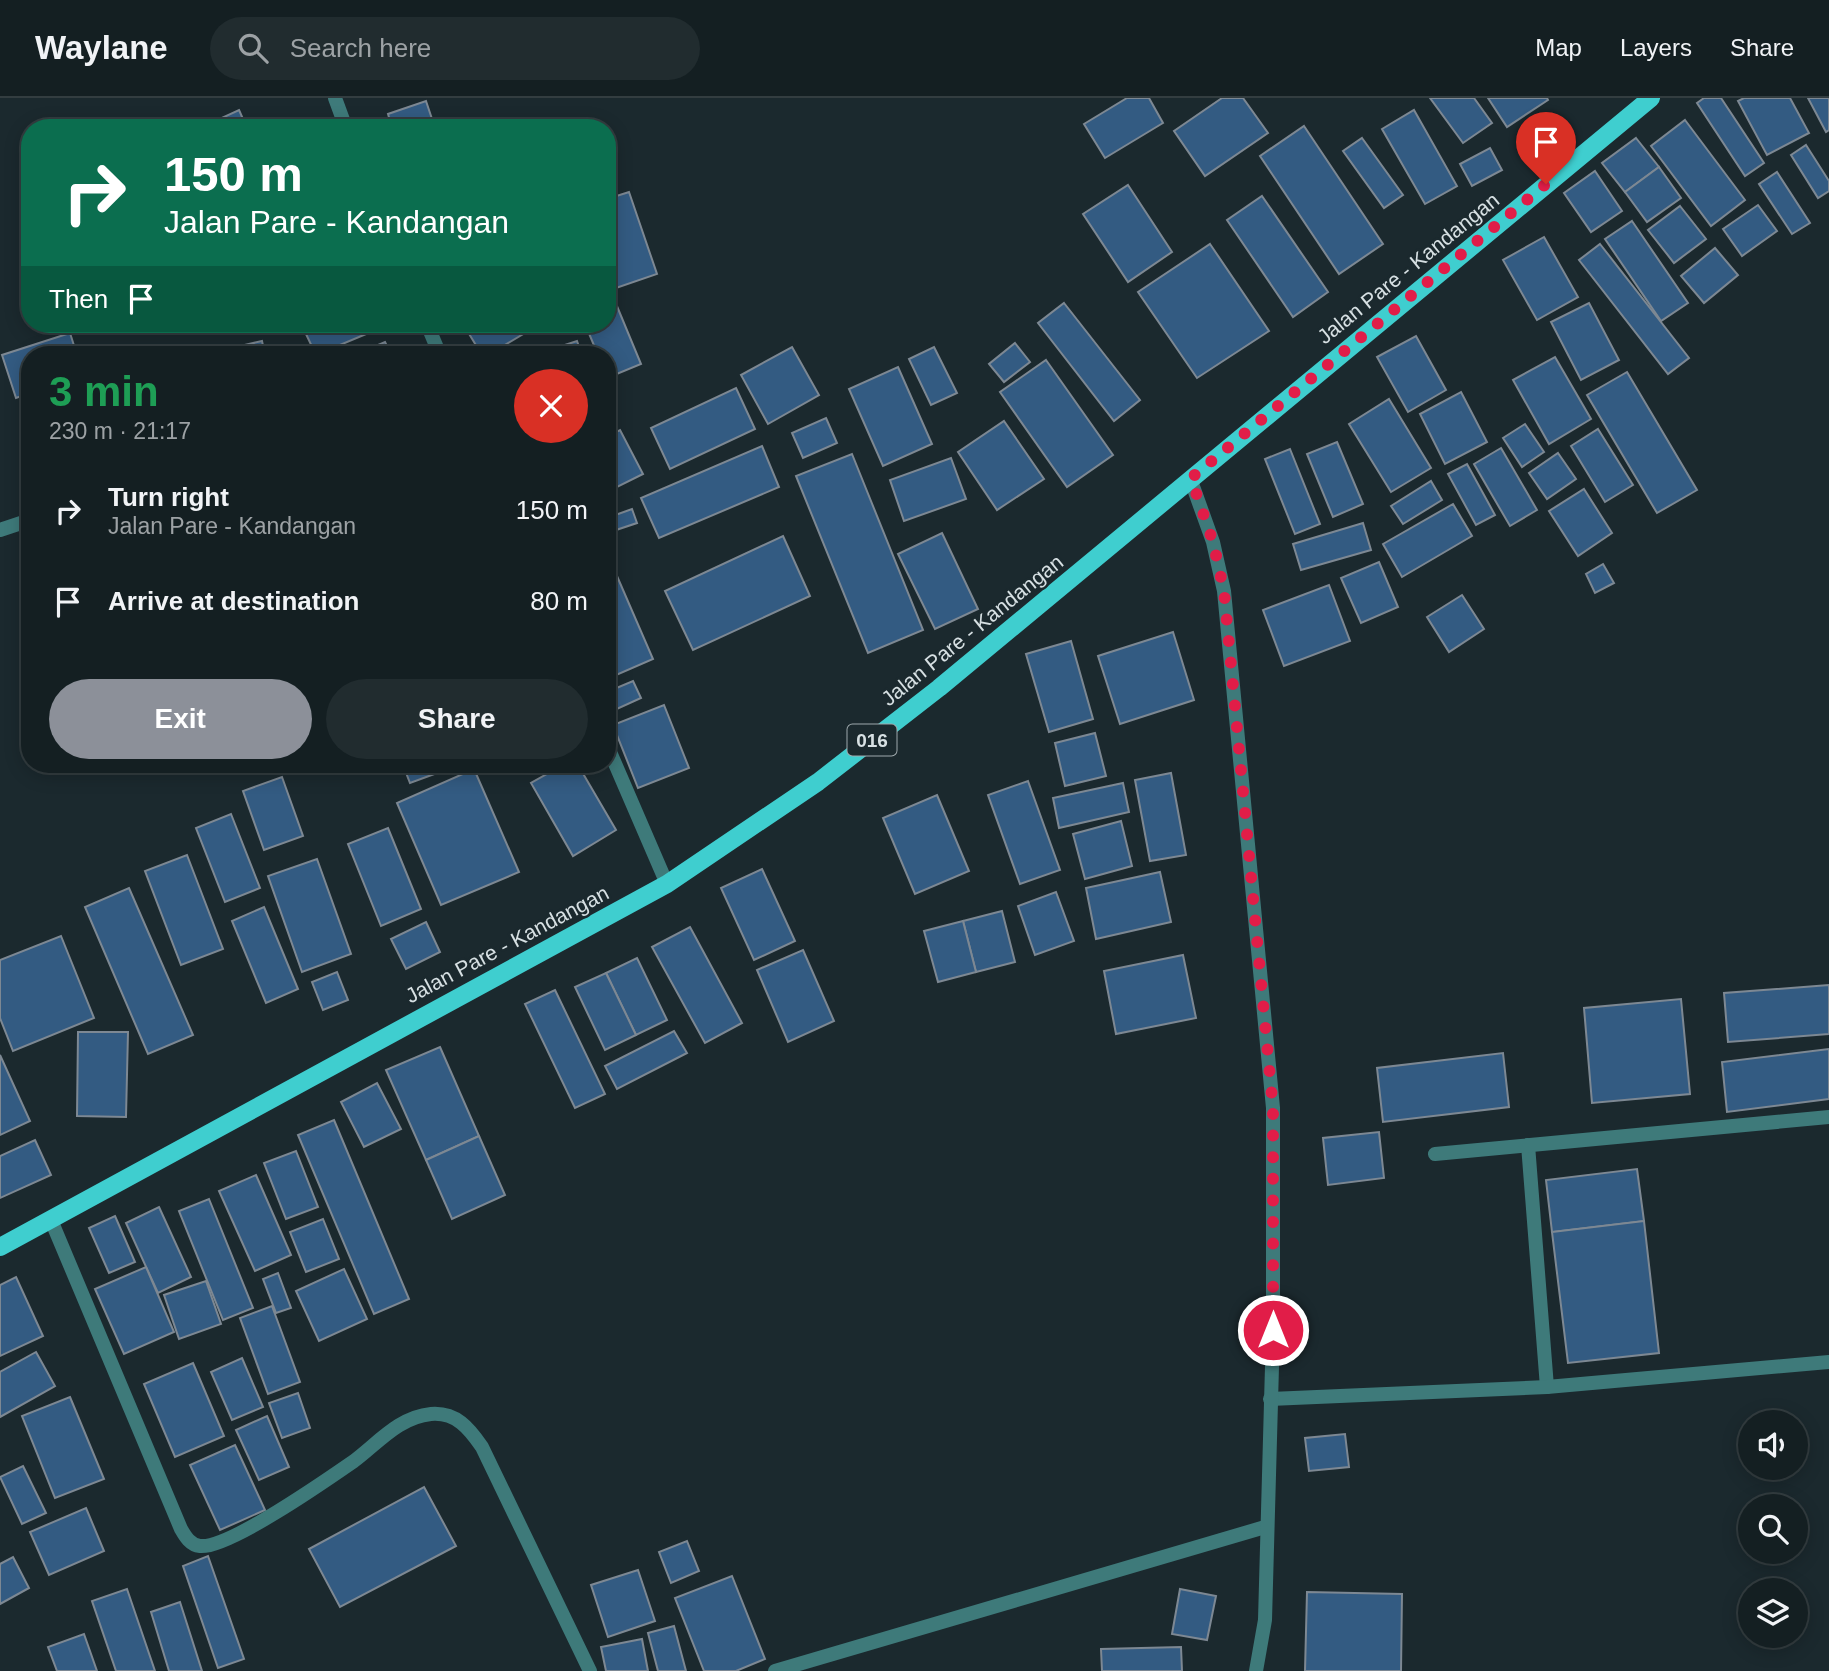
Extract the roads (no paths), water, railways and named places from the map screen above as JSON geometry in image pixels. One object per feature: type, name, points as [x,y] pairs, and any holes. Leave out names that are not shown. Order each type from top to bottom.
[{"type":"main road","name":"Jalan Pare - Kandangan","points":[[0,1247],[667,884],[818,782],[939,688],[1651,98]]},
{"type":"street","points":[[335,98],[343,119]]},
{"type":"street","points":[[1191,478],[1213,542],[1224,591],[1273,1108],[1273,1330],[1265,1527],[1265,1620],[1256,1671]]},
{"type":"street","points":[[0,530],[21,523]]},
{"type":"street","points":[[616,766],[667,884]]},
{"type":"street","points":[[1435,1154],[1829,1117]]},
{"type":"street","points":[[1528,1145],[1546,1387]]},
{"type":"street","points":[[51,1220],[181,1529],[191,1542],[196,1546],[208,1545],[248,1528],[355,1460],[410,1419],[432,1414],[449,1416],[470,1429],[482,1447],[590,1671]]},
{"type":"street","points":[[1270,1399],[1546,1387],[1829,1362]]},
{"type":"street","points":[[775,1671],[1265,1527]]}]
